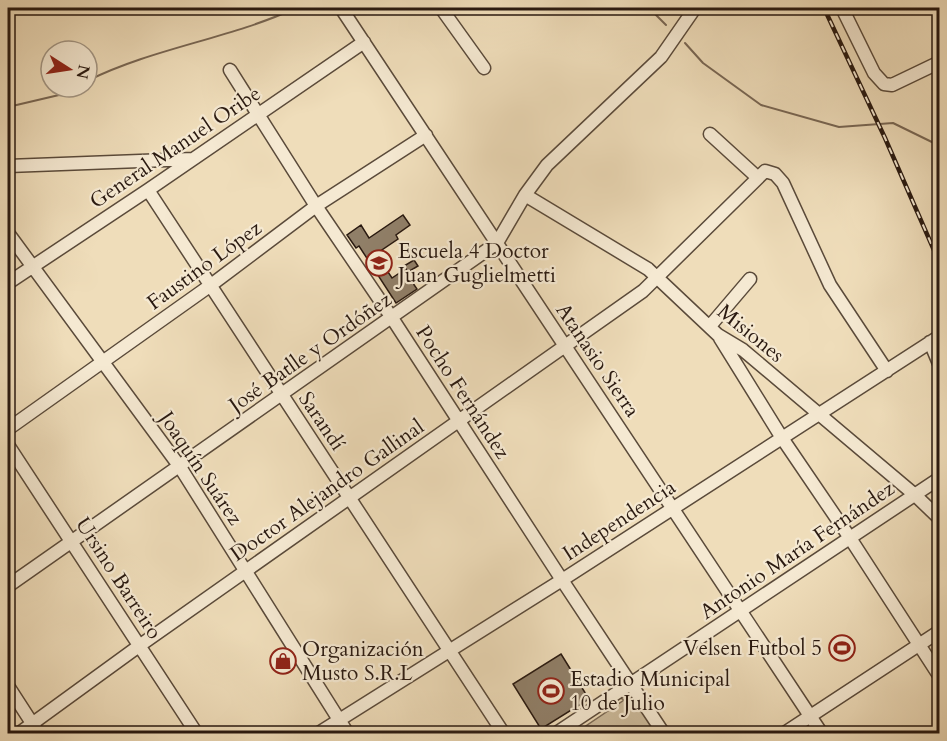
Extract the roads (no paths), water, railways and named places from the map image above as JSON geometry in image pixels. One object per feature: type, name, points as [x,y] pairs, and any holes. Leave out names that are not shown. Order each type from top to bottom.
[{"type":"street","points":[[441,8],[484,68]]},
{"type":"street","name":"José Batlle y Ordóñez","points":[[8,586],[497,243],[525,195],[558,152],[661,57],[695,8]]},
{"type":"street","points":[[842,8],[874,74],[884,84],[892,85],[939,62]]},
{"type":"street","name":"Atanasio Sierra","points":[[347,10],[364,42],[822,734]]},
{"type":"street","name":"General Manuel Oribe","points":[[8,283],[364,42]]},
{"type":"street","name":"Pocho Fernández","points":[[230,70],[316,206],[392,318],[664,734]]},
{"type":"street","points":[[710,134],[757,177],[765,171],[775,174],[783,183],[830,285],[887,370]]},
{"type":"street","name":"Faustino López","points":[[8,429],[211,285],[316,206],[426,135]]},
{"type":"street","points":[[8,166],[194,159]]},
{"type":"street","name":"Doctor Alejandro Gallinal","points":[[18,734],[35,728],[140,645],[643,291],[757,177]]},
{"type":"street","name":"Sarandí","points":[[148,190],[504,734]]},
{"type":"street","name":"Misiones","points":[[525,195],[640,263],[658,277],[714,331],[743,350],[915,495],[939,519]]},
{"type":"street","name":"Joaquín Suárez","points":[[8,233],[180,467],[348,734]]},
{"type":"street","points":[[750,279],[714,331],[939,677]]},
{"type":"street","points":[[935,339],[939,366]]},
{"type":"street","name":"Independencia","points":[[317,734],[562,580],[935,339]]},
{"type":"street","name":"Ursino Barreiro","points":[[8,445],[197,734]]},
{"type":"street","name":"Antonio María Fernández","points":[[555,734],[939,478]]},
{"type":"street","points":[[783,734],[939,631]]},
{"type":"street","points":[[8,686],[35,728]]},
{"type":"waterway","points":[[99,76],[138,60],[244,28],[296,8]]},
{"type":"waterway","points":[[649,8],[666,25]]},
{"type":"waterway","points":[[685,43],[703,63],[761,105],[839,127],[893,123],[940,146]]},
{"type":"waterway","points":[[8,107],[42,99]]},
{"type":"railway","points":[[824,8],[885,138],[940,264]]},
{"type":"place","name":"Escuela 4 Doctor Juan Guglielmetti","points":[[379,263]]},
{"type":"place","name":"Velsen Futbol 5","points":[[842,648]]},
{"type":"place","name":"Organización Musto S.R.L","points":[[283,661]]},
{"type":"place","name":"Estadio Municipal 10 de Julio","points":[[551,691]]}]
